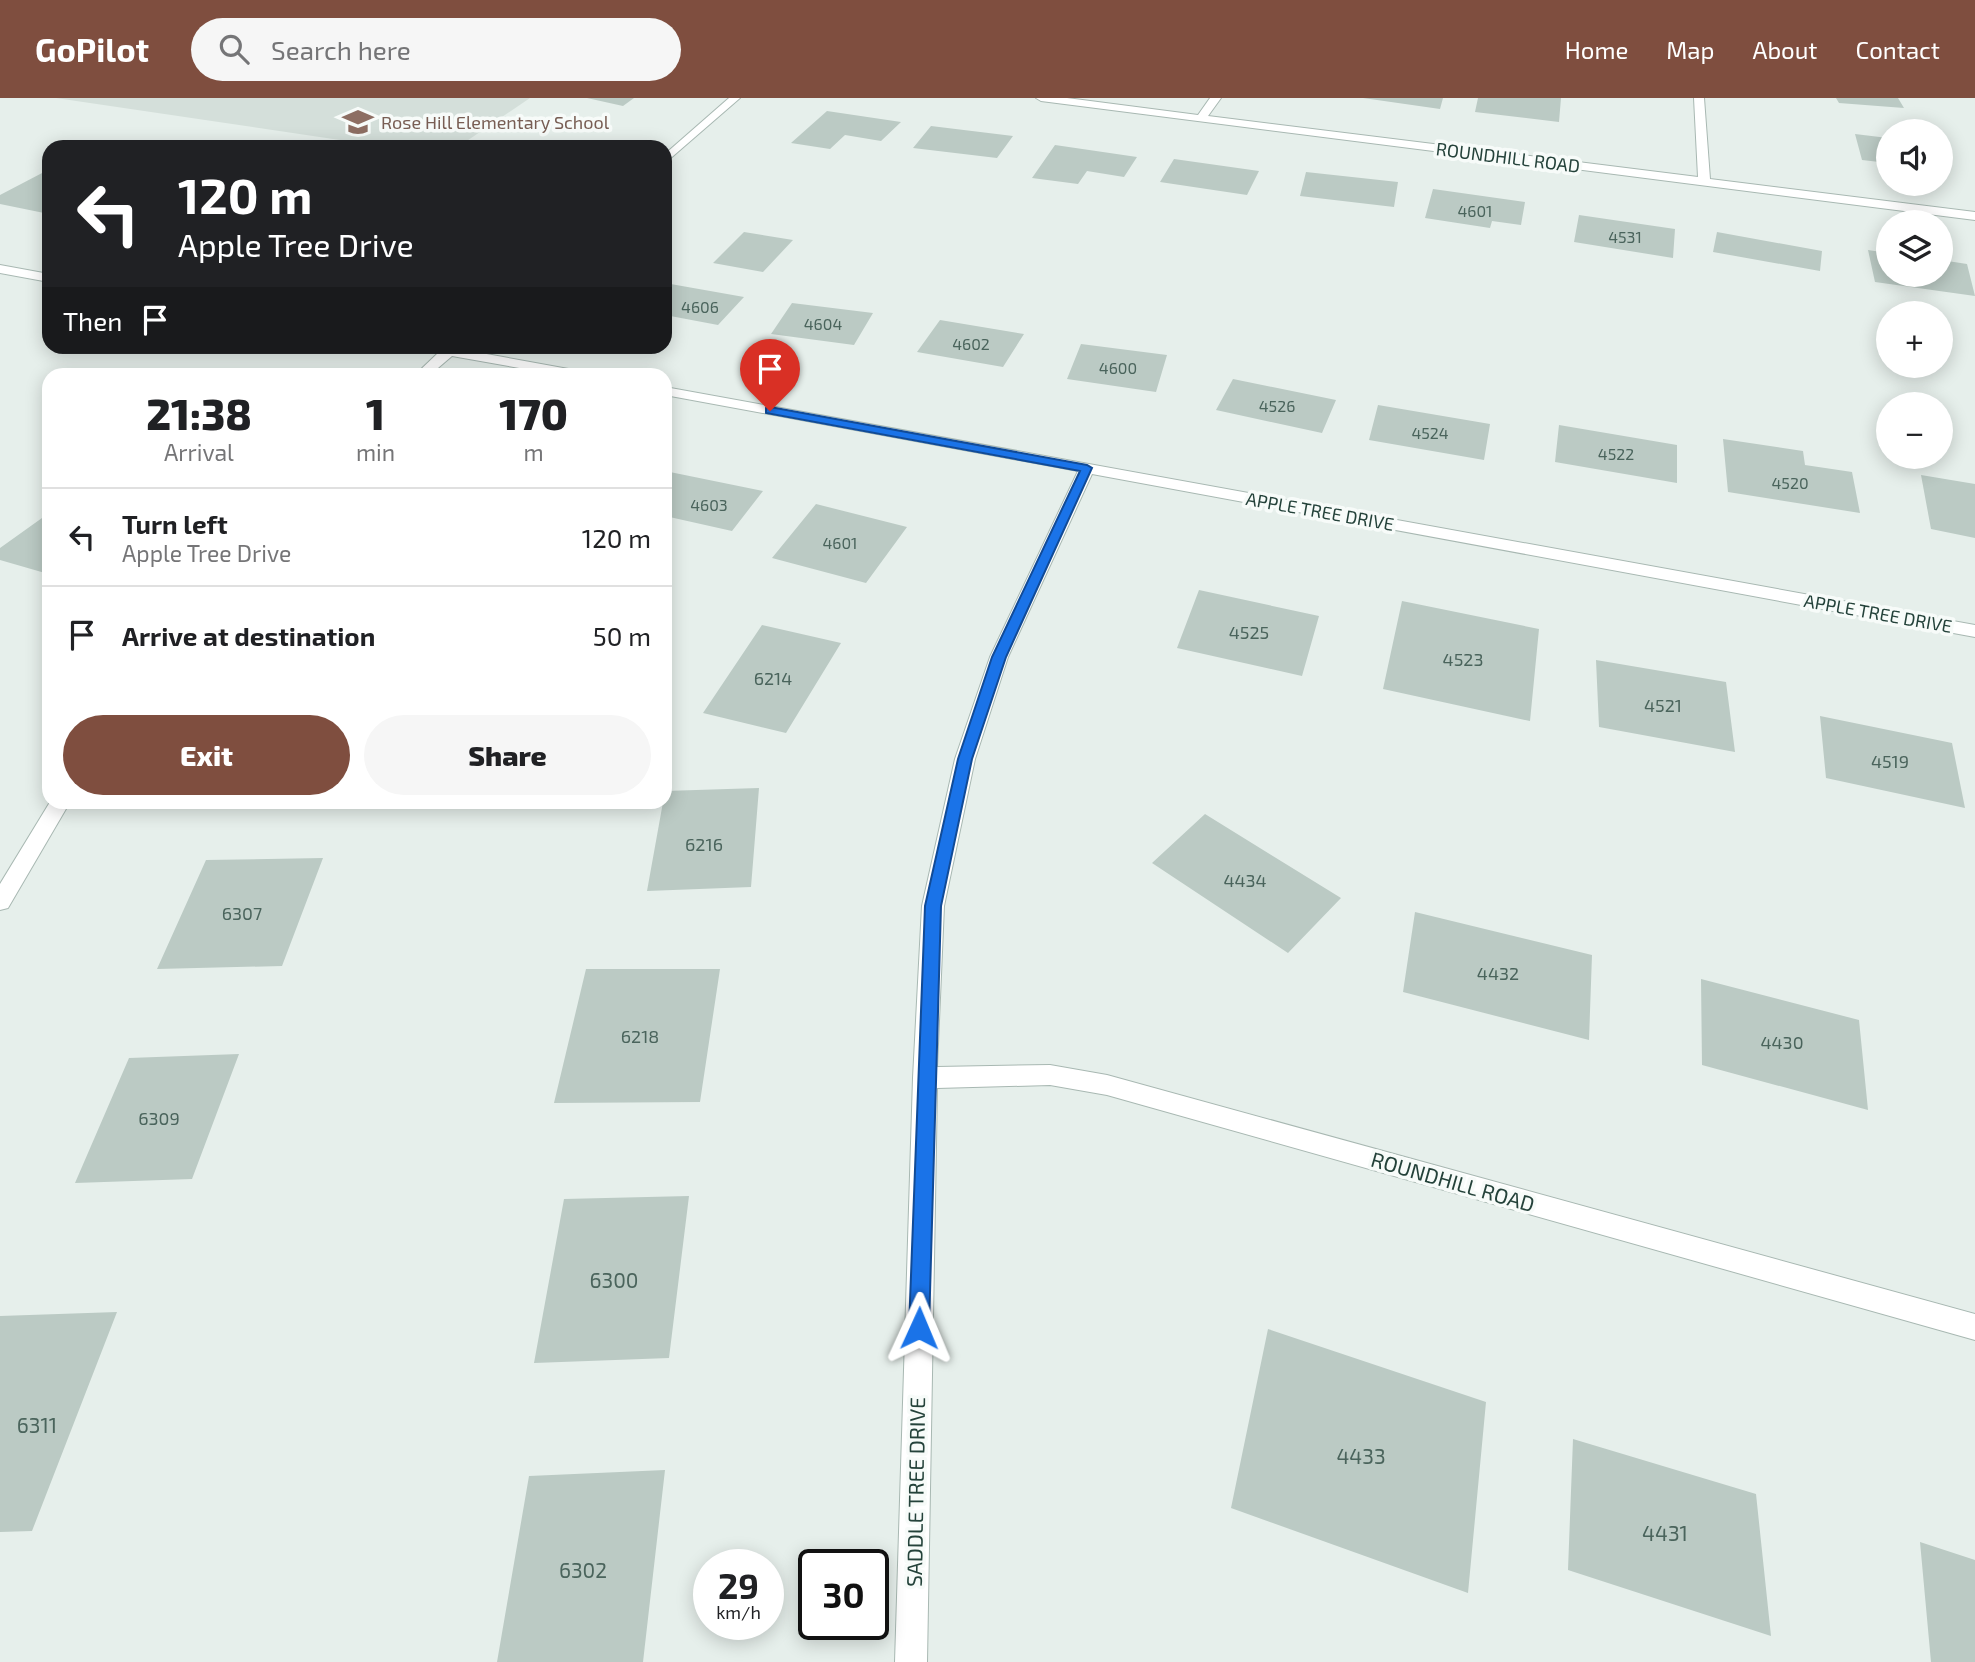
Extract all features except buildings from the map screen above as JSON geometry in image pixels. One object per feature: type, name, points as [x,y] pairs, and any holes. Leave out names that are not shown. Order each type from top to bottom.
[{"type":"street","points":[[672,154],[735,98]]},
{"type":"street","name":"ROUNDHILL ROAD","points":[[1041,98],[1975,216]]},
{"type":"street","points":[[1201,118],[1216,98]]},
{"type":"street","points":[[1699,98],[1704,182]]},
{"type":"street","points":[[0,269],[42,277]]},
{"type":"street","points":[[430,368],[445,354]]},
{"type":"street","points":[[476,354],[544,368]]},
{"type":"street","name":"APPLE TREE DRIVE","points":[[672,392],[1975,631]]},
{"type":"street","name":"SADDLE TREE DRIVE","points":[[911,1662],[925,1078],[933,906],[965,759],[999,657],[1087,468]]},
{"type":"street","points":[[0,902],[56,809]]},
{"type":"street","name":"ROUNDHILL ROAD","points":[[925,1078],[1050,1075],[1107,1085],[1975,1326]]},
{"type":"shaded area","name":"Rose Hill Elementary School","points":[[56,98],[530,98],[468,140],[340,140]]},
{"type":"place","name":"Rose Hill Elementary School","points":[[358,122]]},
{"type":"route","points":[[770,411],[1087,468],[999,657],[965,759],[933,906],[925,1078],[919,1328]]}]
